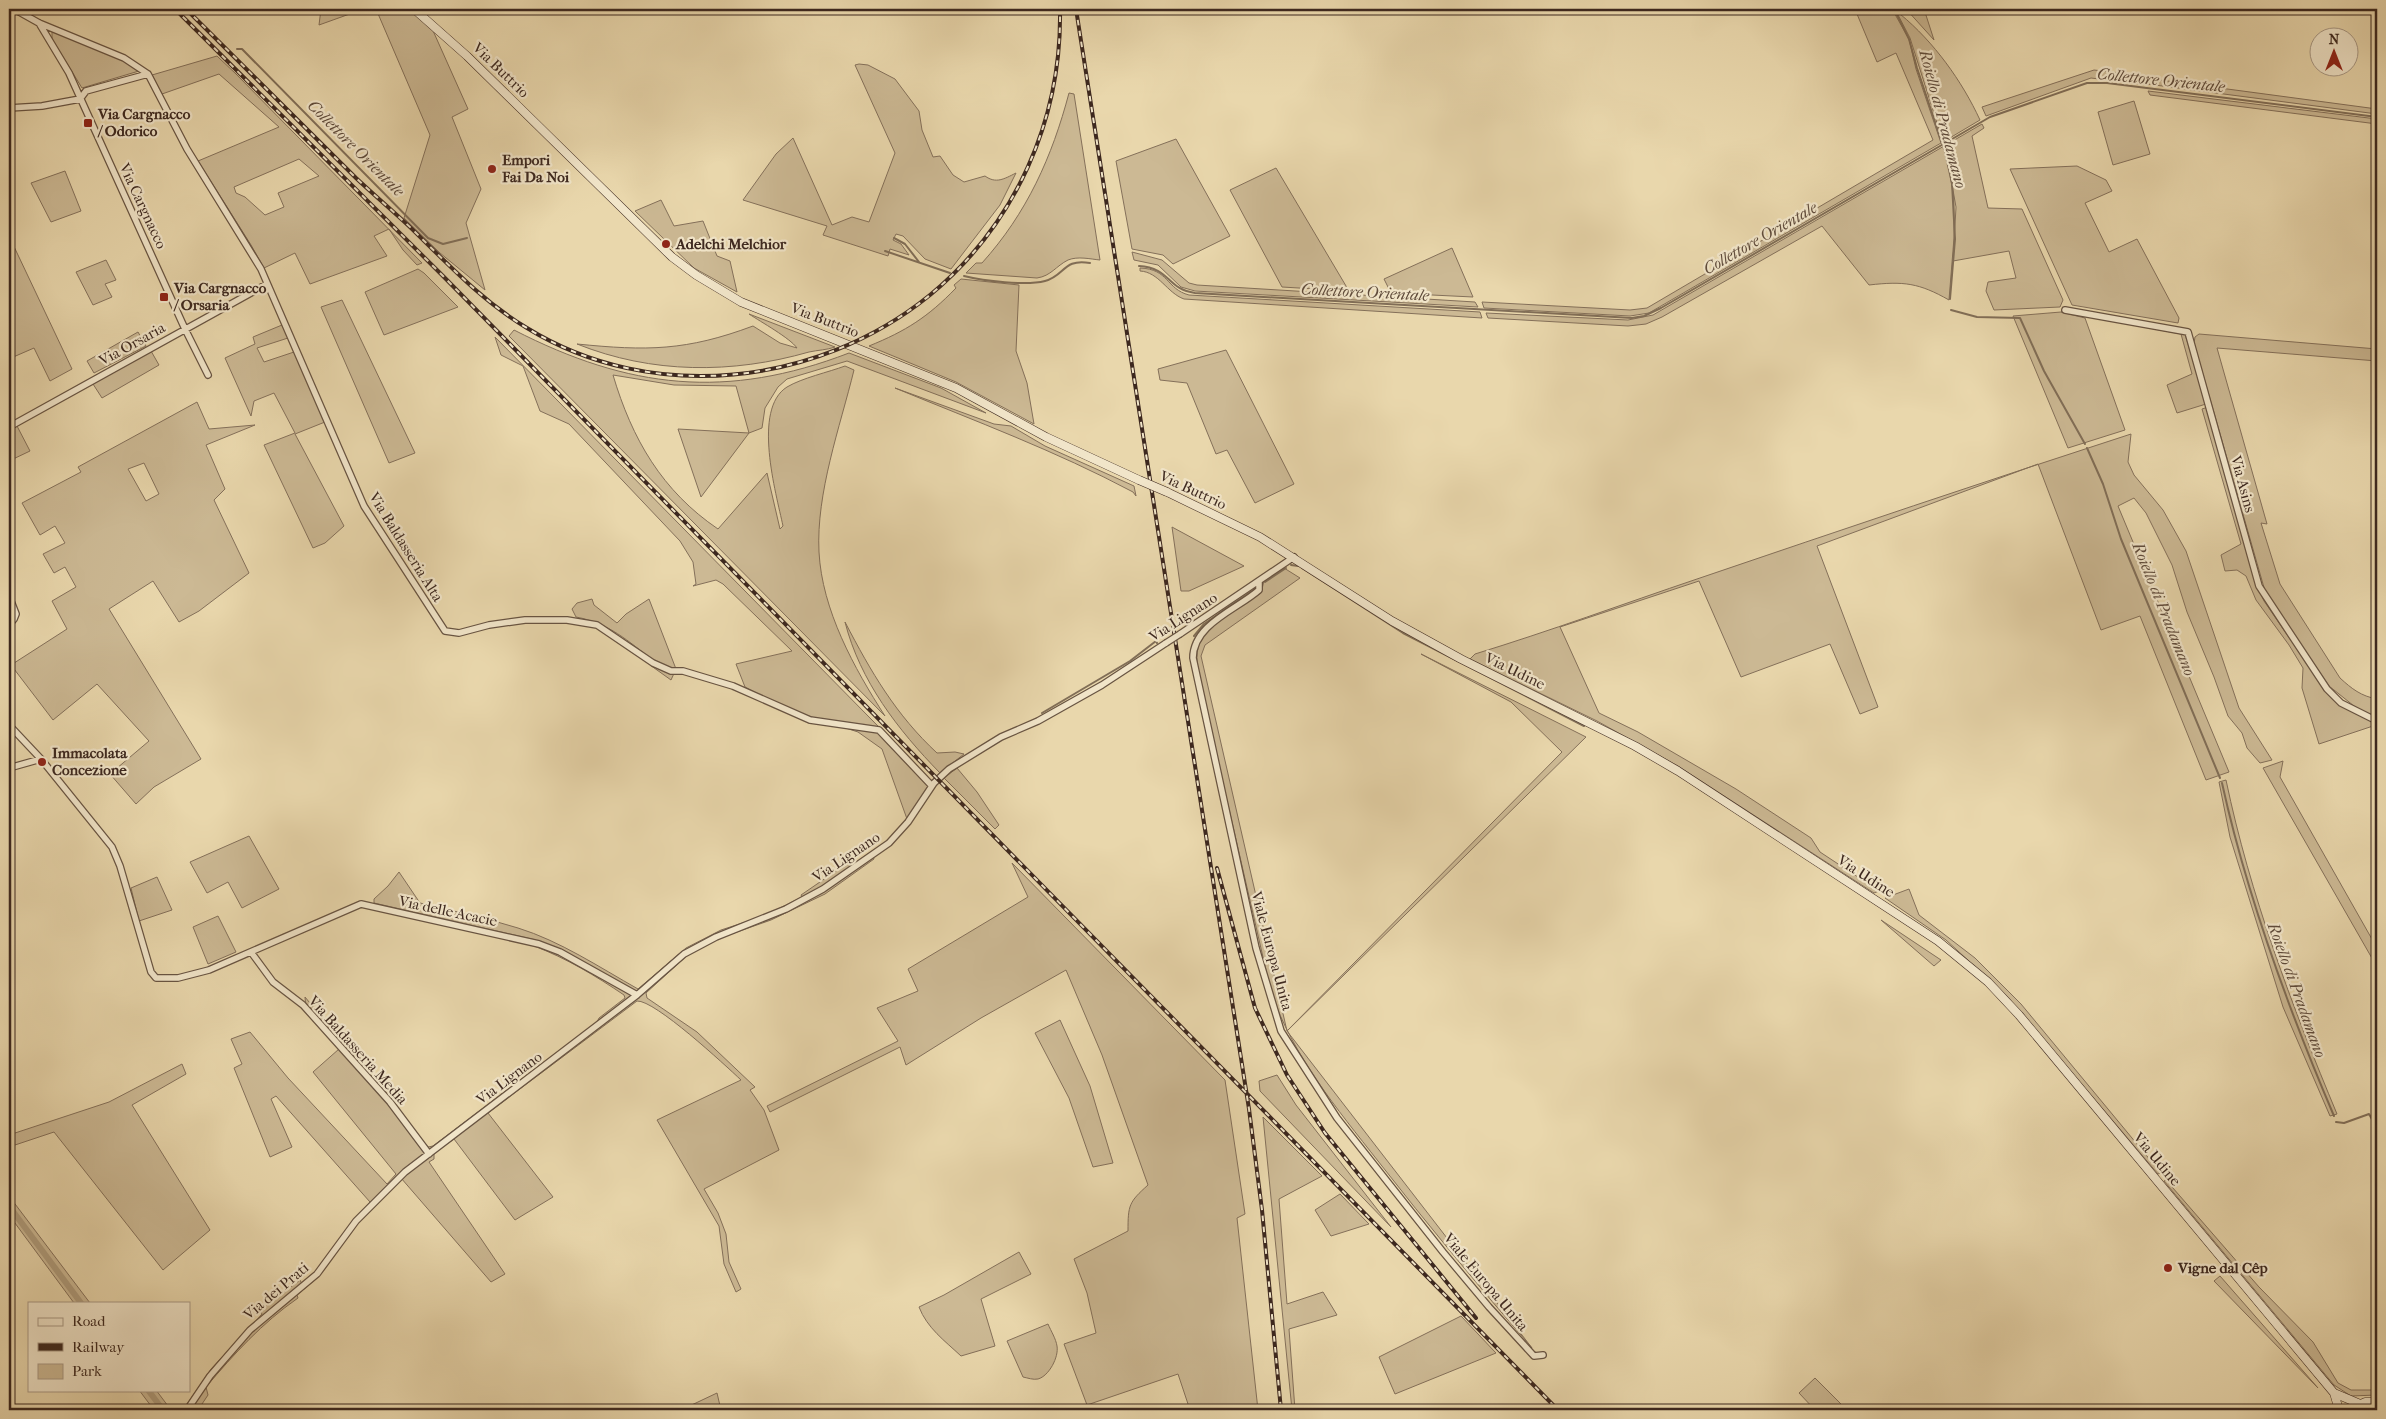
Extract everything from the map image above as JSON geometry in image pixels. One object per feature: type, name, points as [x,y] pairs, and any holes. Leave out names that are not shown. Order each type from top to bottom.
[{"type":"street","name":"Via Baldasseria Alta","points":[[14,9],[39,23],[124,58],[138,65],[148,74],[187,148],[249,248],[267,284],[364,506],[445,631],[458,633],[506,621],[525,620],[567,620],[597,625],[653,663],[671,671],[683,672],[733,686],[810,720],[879,730],[932,786]]},
{"type":"street","name":"Via Buttrio","points":[[414,9],[468,56],[672,256],[728,296],[956,388],[1046,437],[1252,533],[1294,557]]},
{"type":"street","name":"Via Cargnacco","points":[[39,23],[69,73],[185,329],[208,375]]},
{"type":"street","points":[[9,108],[42,106],[80,99],[86,91],[148,74]]},
{"type":"street","name":"Via Orsaria","points":[[9,427],[267,284]]},
{"type":"street","name":"Via Asins","points":[[2065,310],[2088,316],[2188,332],[2259,586],[2326,689],[2342,703],[2377,721]]},
{"type":"street","name":"Via Lignano","points":[[428,1154],[637,995],[684,954],[716,937],[786,909],[823,889],[880,850],[899,833],[940,777],[972,754],[1013,730],[1038,721],[1102,685],[1294,557]]},
{"type":"street","name":"Via Udine","points":[[1294,557],[1392,621],[1461,659],[1635,746],[1678,771],[1874,897],[1952,952],[1988,982],[2019,1015],[2334,1393]]},
{"type":"street","name":"Viale Europa Unita","points":[[1259,582],[1260,590],[1204,630],[1196,641],[1193,658],[1249,920],[1273,1008],[1286,1040],[1338,1118],[1489,1308],[1534,1356],[1543,1355]]},
{"type":"street","points":[[9,596],[16,614],[14,620],[9,624]]},
{"type":"street","points":[[9,725],[41,759],[112,847],[120,866],[154,976],[170,979],[200,973],[251,952]]},
{"type":"street","points":[[9,768],[41,759]]},
{"type":"street","name":"Via delle Acacie","points":[[251,952],[364,904],[540,944],[560,952],[637,995]]},
{"type":"street","name":"Via Baldasseria Media","points":[[251,952],[273,982],[303,1005],[390,1102],[428,1154]]},
{"type":"street","name":"Via dei Prati","points":[[187,1410],[210,1376],[250,1330],[317,1274],[356,1221],[405,1172],[428,1154]]},
{"type":"street","points":[[2334,1393],[2360,1404]]},
{"type":"street","points":[[2334,1393],[2339,1410]]},
{"type":"street","points":[[2349,1410],[2360,1404],[2377,1402]]},
{"type":"green space","points":[[321,9],[358,9],[358,11],[319,25]]},
{"type":"green space","points":[[376,9],[410,9],[430,24],[468,109],[452,117],[481,189],[466,223],[485,290],[440,253],[404,218],[430,135]]},
{"type":"green space","points":[[1869,9],[1892,9],[1909,39],[1916,69],[1941,143],[1649,313],[1630,316],[1484,308],[1482,302],[1630,310],[1647,308],[1933,140],[1896,53],[1877,62],[1857,14]]},
{"type":"green space","points":[[1895,9],[1898,9],[1900,14],[1924,37],[1946,63],[1965,91],[1980,120],[1943,142],[1910,38]]},
{"type":"green space","points":[[1906,9],[1924,9],[1934,40]]},
{"type":"green space","points":[[52,31],[103,50],[139,68],[139,71],[82,88],[52,39]]},
{"type":"green space","points":[[217,56],[389,229],[374,236],[387,256],[310,284],[295,253],[264,268],[198,161],[279,127],[219,74],[162,94],[152,75]],"holes":[[[299,159],[319,176],[278,193],[284,207],[265,215],[245,197],[236,193],[234,187]]]},
{"type":"green space","points":[[855,65],[868,65],[895,79],[919,111],[922,130],[933,157],[940,156],[953,175],[964,182],[985,176],[993,180],[1000,180],[1016,173],[1000,205],[951,269],[925,259],[903,236],[896,234],[893,240],[901,244],[909,255],[890,249],[888,256],[823,235],[827,226],[743,200],[776,154],[793,138],[832,225],[852,217],[869,222],[895,153]]},
{"type":"green space","points":[[2094,70],[2138,75],[2140,84],[2091,78],[1986,116],[1982,107]]},
{"type":"green space","points":[[2145,78],[2377,109],[2377,114],[2147,84]]},
{"type":"green space","points":[[2148,91],[2377,119],[2377,124],[2150,95]]},
{"type":"green space","points":[[1069,93],[1074,94],[1100,260],[1076,258],[1068,260],[1050,273],[1037,278],[966,273],[976,263],[982,263],[998,244],[1025,204],[1055,140]]},
{"type":"green space","points":[[2134,101],[2150,154],[2113,165],[2098,112]]},
{"type":"green space","points":[[1982,124],[1984,128],[1972,136],[1988,208],[2022,209],[2063,300],[2060,307],[1994,310],[1986,291],[1988,282],[2016,278],[2009,251],[1953,261],[1956,207],[1946,151],[1954,199],[1954,238],[1949,300],[1929,290],[1911,285],[1892,283],[1869,285],[1822,226],[1662,317],[1646,324],[1628,326],[1488,318],[1486,313],[1628,320],[1653,315]]},
{"type":"green space","points":[[1176,139],[1230,236],[1173,264],[1163,255],[1132,249],[1116,161]]},
{"type":"green space","points":[[2077,166],[2106,180],[2112,191],[2085,203],[2109,252],[2137,239],[2179,318],[2178,323],[2072,305],[2010,169]]},
{"type":"green space","points":[[1276,168],[1349,291],[1282,287],[1230,190]]},
{"type":"green space","points":[[65,171],[81,211],[51,222],[31,183]]},
{"type":"green space","points":[[661,200],[674,226],[703,221],[717,256],[730,261],[737,292],[694,268],[635,211]]},
{"type":"green space","points":[[390,230],[422,263],[417,265],[403,250]]},
{"type":"green space","points":[[9,236],[72,369],[50,381],[34,348],[11,358],[9,352]]},
{"type":"green space","points":[[1452,248],[1473,297],[1391,293],[1384,279]]},
{"type":"green space","points":[[1132,252],[1162,260],[1189,283],[1197,285],[1475,302],[1478,307],[1195,291],[1181,287],[1158,265],[1134,260]]},
{"type":"green space","points":[[106,260],[116,280],[105,284],[112,297],[93,305],[76,272]]},
{"type":"green space","points":[[1140,268],[1157,272],[1181,292],[1189,295],[1480,312],[1482,318],[1184,299],[1152,275],[1140,271]]},
{"type":"green space","points":[[418,269],[458,307],[384,335],[365,292]]},
{"type":"green space","points":[[961,279],[1019,285],[1016,351],[1027,383],[1034,424],[956,382],[869,346],[894,335],[926,315],[956,288],[954,285]]},
{"type":"green space","points":[[342,300],[415,453],[389,463],[321,307]]},
{"type":"green space","points":[[2061,312],[2085,318],[2125,430],[2068,448],[2013,316]]},
{"type":"green space","points":[[749,314],[835,347],[751,364],[722,367],[692,367],[663,366],[634,361],[605,354],[577,344],[625,348],[686,345],[753,326],[780,343],[797,348],[782,335]]},
{"type":"green space","points":[[282,325],[288,338],[257,348],[264,362],[294,352],[325,422],[295,434],[344,526],[325,543],[313,548],[264,445],[295,433],[274,393],[254,401],[251,416],[225,358],[255,344],[253,337]]},
{"type":"green space","points":[[2133,325],[2185,334],[2206,404],[2177,413],[2167,385],[2192,374],[2181,334]]},
{"type":"green space","points":[[514,330],[556,350],[598,365],[638,376],[679,381],[720,382],[761,378],[804,368],[849,353],[941,388],[986,413],[847,361],[787,379],[778,387],[765,408],[762,428],[749,433],[736,386],[674,385],[613,375],[630,421],[652,462],[665,480],[698,514],[718,529],[767,473],[780,529],[783,526],[769,452],[771,413],[776,398],[787,387],[808,378],[845,366],[854,370],[825,484],[821,507],[819,552],[821,574],[833,617],[851,658],[885,716],[509,336]]},
{"type":"green space","points":[[138,332],[146,346],[94,373],[87,361]]},
{"type":"green space","points":[[2199,334],[2377,349],[2377,361],[2217,348],[2267,524],[2261,523],[2280,584],[2340,678],[2357,691],[2377,699],[2377,718],[2359,710],[2329,686],[2265,591],[2194,343],[2195,337]]},
{"type":"green space","points":[[495,337],[932,781],[907,819],[882,749],[858,732],[787,709],[745,687],[736,664],[792,651],[723,584],[716,580],[693,586],[696,584],[693,562],[680,541],[569,424],[540,411],[523,366],[501,355]]},
{"type":"green space","points":[[1226,350],[1294,484],[1255,503],[1227,450],[1216,454],[1187,383],[1160,380],[1158,369]]},
{"type":"green space","points":[[151,351],[159,365],[102,398],[93,384]]},
{"type":"green space","points":[[895,388],[994,424],[1011,426],[1045,446],[1134,486],[1136,496],[1133,492],[1104,477],[1045,450]]},
{"type":"green space","points":[[197,402],[209,429],[255,425],[206,445],[225,489],[214,500],[249,573],[199,611],[179,622],[153,581],[109,609],[201,759],[154,787],[136,804],[110,774],[149,741],[97,684],[53,720],[11,665],[67,629],[52,601],[76,587],[65,567],[54,573],[43,554],[65,543],[55,526],[40,535],[22,503],[81,472],[78,467]],"holes":[[[144,463],[159,494],[146,501],[128,469]]]},
{"type":"green space","points":[[2208,407],[2258,588],[2264,601],[2327,693],[2354,713],[2376,723],[2373,726],[2319,744],[2302,688],[2303,668],[2289,645],[2256,600],[2246,576],[2237,570],[2225,571],[2221,555],[2241,544],[2202,409]]},
{"type":"green space","points":[[17,426],[30,451],[9,461],[9,430]]},
{"type":"green space","points":[[678,429],[749,433],[701,497]]},
{"type":"green space","points":[[2131,434],[2128,462],[2134,475],[2163,510],[2186,551],[2239,708],[2272,760],[2260,763],[2247,748],[2242,733],[2228,716],[2187,612],[2172,565],[2146,513],[2134,498],[2118,506],[2229,772],[2206,780],[2140,616],[2101,630],[2038,464]]},
{"type":"green space","points":[[2028,468],[1817,546],[1878,707],[1860,714],[1830,644],[1741,677],[1699,581],[1560,627],[1599,713],[1638,732],[1736,789],[1811,838],[1820,852],[1879,891],[1874,893],[1678,766],[1597,721],[1470,659],[1475,654]]},
{"type":"green space","points":[[1172,527],[1244,566],[1189,591],[1181,591]]},
{"type":"green space","points":[[1284,568],[1300,578],[1205,645],[1201,656],[1286,1028],[1271,992],[1201,687],[1197,657],[1201,640],[1207,631],[1224,616],[1261,593],[1264,581]]},
{"type":"green space","points":[[592,599],[594,605],[617,623],[626,614],[649,599],[676,669],[671,680],[650,665],[654,661],[618,634],[608,628],[576,617],[572,609],[577,603]]},
{"type":"green space","points":[[845,622],[885,692],[922,739],[937,753],[955,752],[964,754],[940,773],[924,757],[882,704],[860,664]]},
{"type":"green space","points":[[1421,654],[1586,737],[1288,1030],[1562,752],[1511,702]]},
{"type":"green space","points":[[2283,761],[2280,777],[2377,948],[2377,967],[2263,768]]},
{"type":"green space","points":[[957,768],[977,792],[999,825],[995,829],[944,778]]},
{"type":"green space","points":[[2226,780],[2247,866],[2260,908],[2288,991],[2337,1114],[2330,1116],[2283,1007],[2230,837],[2219,782]]},
{"type":"green space","points":[[249,836],[279,889],[242,908],[228,882],[207,893],[190,862]]},
{"type":"green space","points":[[872,851],[874,859],[825,894],[771,920],[717,939],[691,952],[646,993],[647,998],[697,1032],[755,1087],[750,1090],[764,1110],[779,1150],[704,1189],[718,1213],[726,1234],[729,1262],[741,1289],[736,1292],[724,1264],[719,1226],[657,1120],[741,1080],[674,1022],[646,1003],[637,1001],[488,1113],[553,1197],[515,1220],[454,1139],[434,1153],[434,1159],[429,1162],[505,1274],[491,1282],[401,1178],[355,1226],[317,1278],[297,1295],[298,1298],[260,1328],[206,1387],[208,1395],[198,1410],[183,1410],[211,1369],[262,1314],[260,1310],[300,1280],[302,1284],[316,1271],[370,1202],[276,1096],[271,1099],[292,1147],[270,1157],[234,1068],[242,1064],[231,1039],[250,1032],[288,1078],[387,1184],[396,1174],[313,1072],[339,1049],[306,1010],[305,997],[428,1147],[433,1146],[597,1022],[599,1018],[625,998],[624,995],[603,981],[558,956],[534,946],[536,940],[374,903],[374,899],[399,872],[420,903],[534,933],[579,955],[638,989],[686,948],[721,930],[764,916],[802,897],[801,895],[852,860],[855,863]]},
{"type":"green space","points":[[1012,863],[1225,1080],[1245,1214],[1237,1218],[1258,1410],[1190,1410],[1178,1374],[1087,1405],[1064,1344],[1096,1333],[1087,1293],[1074,1259],[1128,1231],[1128,1215],[1133,1200],[1148,1185],[1102,1055],[1066,970],[981,1018],[906,1065],[900,1047],[770,1112],[767,1106],[898,1041],[877,1008],[918,991],[908,969],[1028,897]]},
{"type":"green space","points":[[157,877],[172,910],[139,921],[131,888]]},
{"type":"green space","points":[[1909,889],[1919,915],[1975,958],[2021,1004],[2161,1173],[2158,1174],[2006,995],[1946,940],[1885,898]]},
{"type":"green space","points":[[218,916],[236,952],[208,964],[193,927]]},
{"type":"green space","points":[[1881,920],[1941,960],[1934,966]]},
{"type":"green space","points":[[1060,1020],[1090,1086],[1113,1163],[1093,1167],[1069,1098],[1035,1033]]},
{"type":"green space","points":[[1289,1034],[1532,1348],[1435,1232],[1347,1122],[1317,1081]]},
{"type":"green space","points":[[182,1064],[186,1074],[132,1105],[210,1230],[163,1270],[54,1132],[9,1147],[9,1135],[109,1102]]},
{"type":"green space","points":[[1277,1075],[1296,1105],[1391,1227],[1260,1091],[1259,1081]]},
{"type":"green space","points":[[1263,1117],[1322,1176],[1279,1199],[1287,1304],[1323,1292],[1337,1315],[1289,1329],[1295,1410],[1292,1410]]},
{"type":"green space","points":[[2166,1180],[2259,1287],[2313,1342],[2338,1383],[2351,1390],[2377,1390],[2377,1395],[2351,1396],[2334,1385],[2164,1181]]},
{"type":"green space","points":[[1340,1194],[1369,1224],[1331,1236],[1315,1210]]},
{"type":"green space","points":[[9,1196],[89,1302],[73,1302],[9,1215]]},
{"type":"green space","points":[[1019,1252],[1031,1274],[981,1299],[995,1346],[961,1356],[932,1328],[922,1315],[919,1307],[944,1295]]},
{"type":"green space","points":[[2220,1276],[2318,1388],[2214,1281]]},
{"type":"green space","points":[[1461,1316],[1496,1353],[1395,1394],[1379,1357]]},
{"type":"green space","points":[[1048,1324],[1057,1346],[1055,1360],[1042,1377],[1034,1379],[1023,1377],[1007,1341]]},
{"type":"green space","points":[[1815,1378],[1847,1410],[1815,1410],[1799,1393]]},
{"type":"green space","points":[[140,1392],[158,1392],[171,1410],[154,1410]]},
{"type":"green space","points":[[717,1393],[721,1410],[681,1410]]},
{"type":"waterway","name":"Roiello di Pradamano","points":[[1894,9],[1909,39],[1945,152],[1952,183],[1955,239],[1950,299]]},
{"type":"waterway","name":"Collettore Orientale","points":[[237,49],[242,49],[428,238],[443,244],[467,238]]},
{"type":"waterway","name":"Collettore Orientale","points":[[1139,266],[1157,270],[1179,287],[1195,293],[1632,318],[1644,316],[1661,308],[1990,117],[2087,83],[2107,83],[2377,117]]},
{"type":"waterway","points":[[894,238],[905,244],[919,262]]},
{"type":"waterway","name":"Collettore Orientale","points":[[885,251],[950,273]]},
{"type":"waterway","name":"Collettore Orientale","points":[[964,276],[1005,282],[1037,282],[1052,279],[1074,263],[1090,263]]},
{"type":"waterway","name":"Roiello di Pradamano","points":[[1951,310],[1977,317],[2020,318],[2044,371],[2085,444]]},
{"type":"waterway","name":"Roiello di Pradamano","points":[[2087,448],[2103,484],[2121,539],[2220,778]]},
{"type":"waterway","points":[[1291,565],[1298,566]]},
{"type":"waterway","points":[[1265,582],[1286,568]]},
{"type":"waterway","points":[[1302,568],[1403,633],[1584,726]]},
{"type":"waterway","points":[[1194,636],[1204,624],[1255,589]]},
{"type":"waterway","points":[[1042,713],[1130,661],[1156,641],[1157,643]]},
{"type":"waterway","name":"Roiello di Pradamano","points":[[2222,783],[2232,826],[2270,952],[2334,1116]]},
{"type":"waterway","name":"Roiello di Pradamano","points":[[2336,1122],[2344,1123],[2369,1114],[2377,1128]]},
{"type":"waterway","points":[[9,1206],[80,1302]]},
{"type":"waterway","points":[[150,1392],[163,1410]]},
{"type":"railway","points":[[175,9],[443,276],[1558,1410]]},
{"type":"railway","points":[[186,9],[356,178],[495,306],[527,328],[576,352],[627,368],[680,375],[733,374],[786,366],[837,349],[886,326],[930,295],[960,267],[987,236],[1009,202],[1028,167],[1042,129],[1053,90],[1059,50],[1060,9]]},
{"type":"railway","points":[[1076,9],[1249,1109],[1262,1210],[1281,1410]]},
{"type":"railway","points":[[1217,868],[1255,1008],[1287,1075],[1325,1133],[1476,1318]]},
{"type":"place","name":"Via Cargnacco / Odorico","points":[[88,123]]},
{"type":"place","name":"Empori Fai Da Noi","points":[[492,169]]},
{"type":"place","name":"Adelchi Melchior","points":[[666,244]]},
{"type":"place","name":"Via Cargnacco / Orsaria","points":[[164,297]]},
{"type":"place","name":"Immacolata Concezione","points":[[42,762]]},
{"type":"place","name":"Vigne dal Cêp","points":[[2168,1268]]}]
